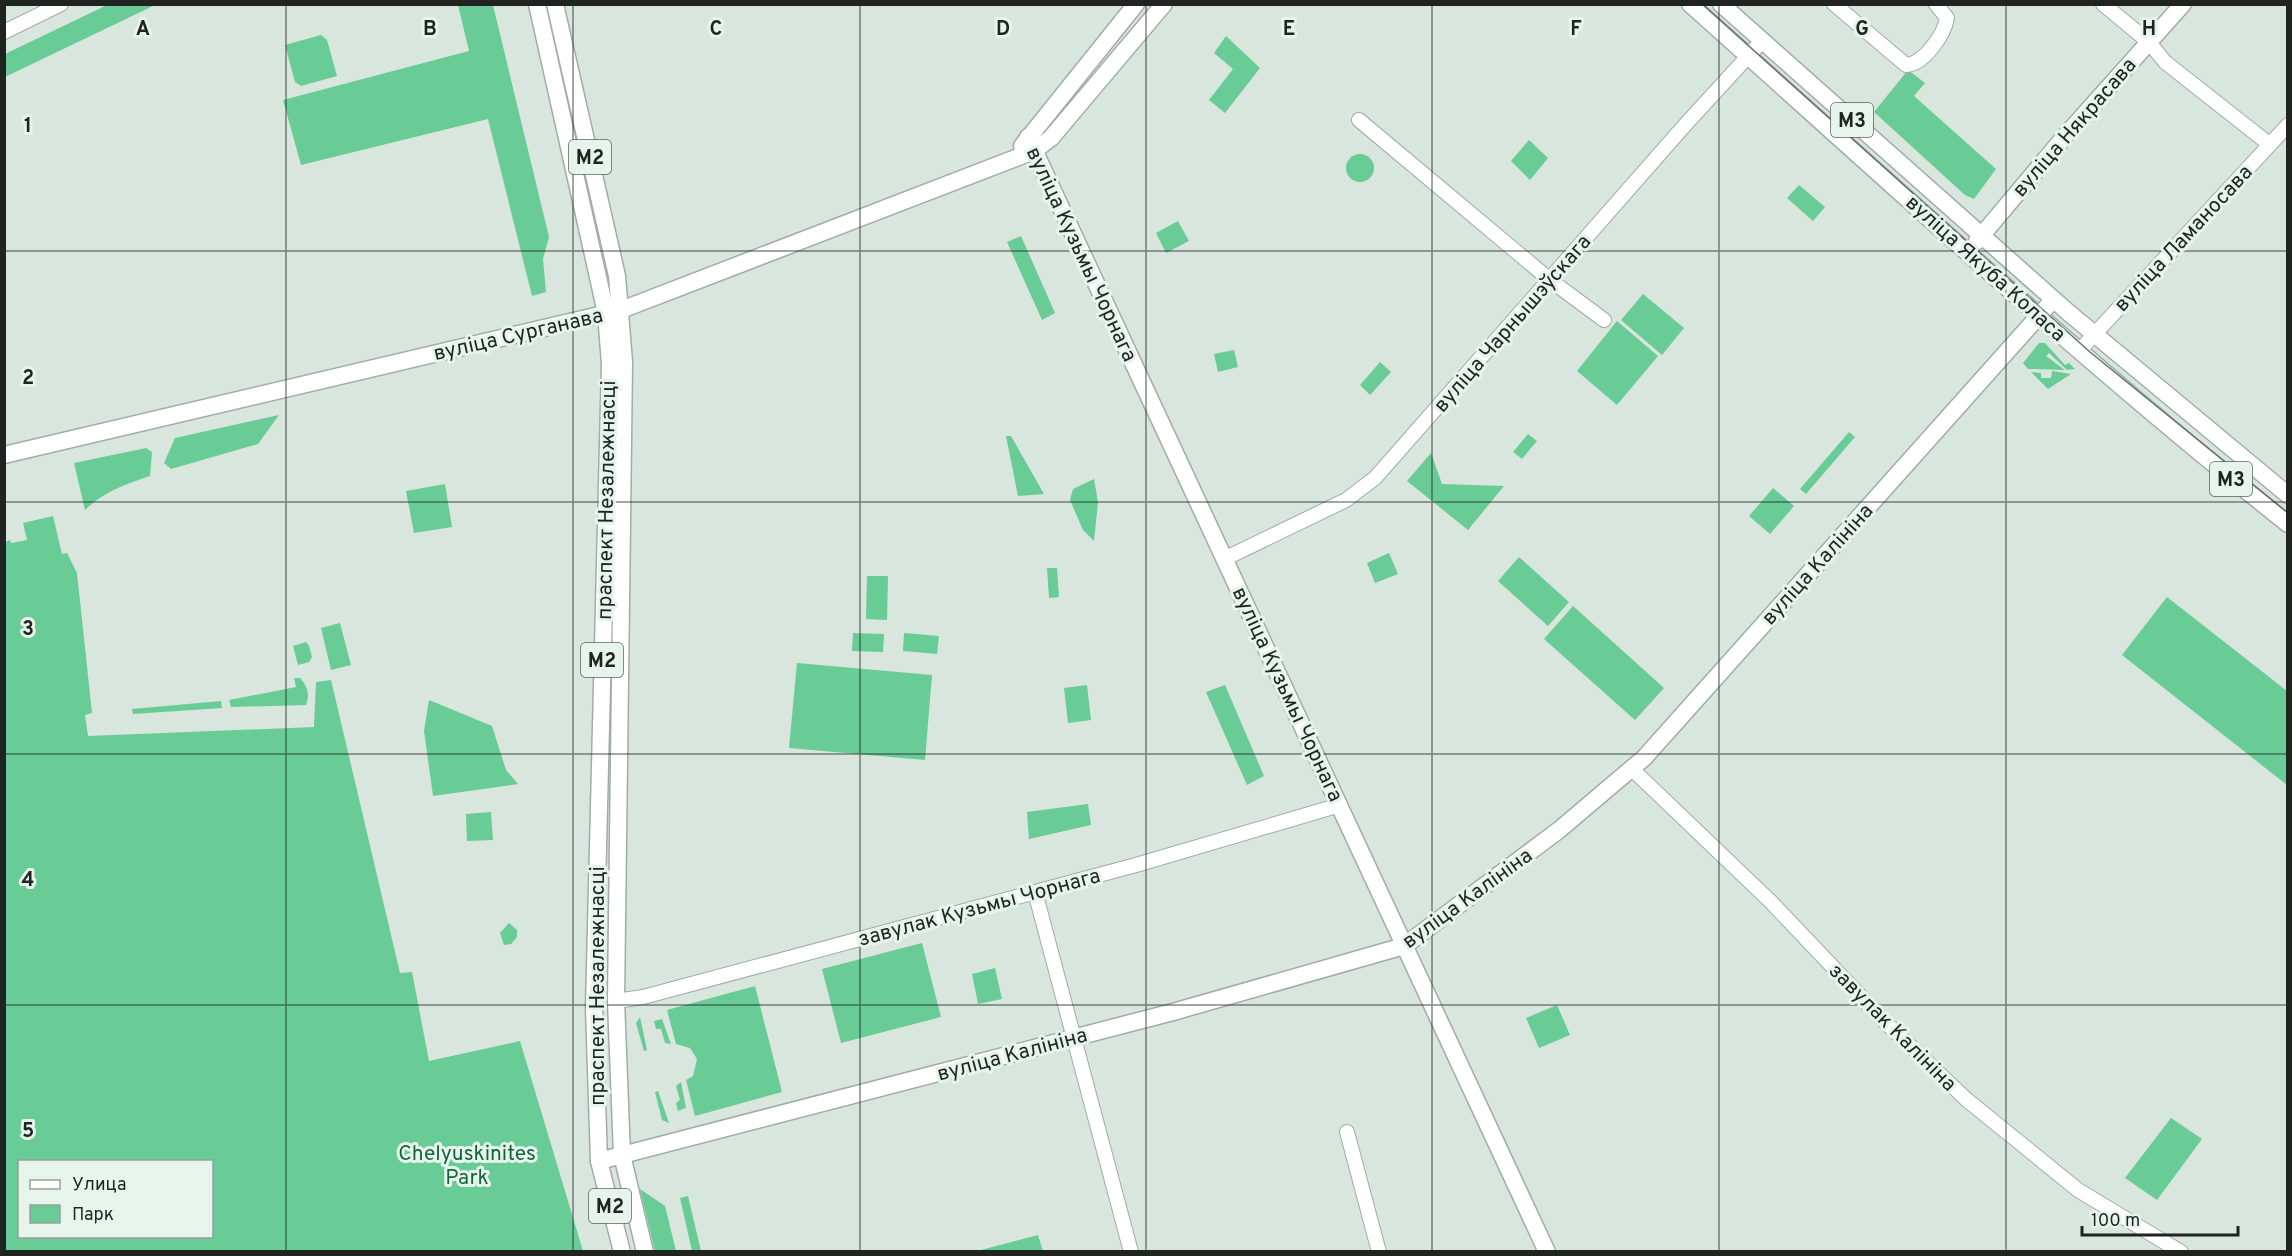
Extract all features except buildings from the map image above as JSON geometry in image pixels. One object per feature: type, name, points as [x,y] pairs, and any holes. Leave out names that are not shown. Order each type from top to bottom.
[{"type":"main road","name":"праспект Незалежнасці","points":[[537,4],[614,311],[624,362],[616,1001],[622,1155],[645,1251]]},
{"type":"main road","name":"праспект Незалежнасці","points":[[555,4],[617,276],[610,364],[594,1008],[599,1161],[622,1251]]},
{"type":"main road","points":[[1031,144],[1136,4]]},
{"type":"main road","name":"вуліца Сурганава","points":[[4,455],[614,311],[736,268],[1015,157],[1031,144],[1051,138],[1164,4]]},
{"type":"main road","name":"вуліца Якуба Коласа","points":[[1690,4],[2079,351],[2175,434],[2288,524]]},
{"type":"main road","name":"вуліца Якуба Коласа","points":[[1721,4],[2093,335],[2288,495]]},
{"type":"main road","name":"вуліца Някрасава","points":[[1968,252],[2059,142],[2183,4]]},
{"type":"main road","name":"вуліца Кузьмы Чорнага","points":[[1031,144],[1226,558],[1547,1251]]},
{"type":"main road","name":"вуліца Калініна","points":[[599,1161],[1073,1038],[1404,946],[1422,935],[1559,830],[1632,769],[2053,300]]},
{"type":"street","points":[[4,32],[61,4]]},
{"type":"street","points":[[1834,4],[1906,65],[1919,61],[1945,29],[1947,18],[1936,4]]},
{"type":"street","points":[[2103,4],[2149,42],[2165,62],[2269,144]]},
{"type":"street","name":"вуліца Чарнышэўскага","points":[[1226,558],[1346,500],[1375,478],[1761,41]]},
{"type":"street","points":[[1359,120],[1550,280],[1604,320]]},
{"type":"street","name":"вуліца Ламаносава","points":[[2079,351],[2288,125]]},
{"type":"street","name":"завулак Калініна","points":[[1632,769],[1771,902],[1886,1023],[1967,1100],[2078,1190],[2181,1251]]},
{"type":"street","name":"завулак Кузьмы Чорнага","points":[[616,1001],[643,997],[1035,892],[1340,805]]},
{"type":"street","points":[[1035,892],[1131,1251]]},
{"type":"street","points":[[1347,1132],[1379,1251]]},
{"type":"green space","points":[[107,5],[155,5],[5,77],[5,54]]},
{"type":"green space","points":[[458,5],[493,5],[549,237],[543,259],[546,292],[532,296],[488,119],[301,165],[283,100],[469,51]]},
{"type":"green space","points":[[321,35],[327,40],[337,76],[301,86],[295,82],[285,45]]},
{"type":"green space","points":[[1226,36],[1260,68],[1225,113],[1209,100],[1233,69],[1214,53]]},
{"type":"green space","points":[[1908,70],[1925,83],[1914,96],[1996,169],[1974,199],[1965,195],[1874,112]]},
{"type":"green space","points":[[1529,140],[1548,158],[1530,180],[1511,161]]},
{"type":"green space","points":[[1360,154],[1370,158],[1374,168],[1370,178],[1360,182],[1350,178],[1346,168],[1350,158]]},
{"type":"green space","points":[[1799,185],[1825,207],[1813,221],[1787,198]]},
{"type":"green space","points":[[1178,221],[1189,241],[1166,253],[1156,233]]},
{"type":"green space","points":[[1021,236],[1055,313],[1042,320],[1007,242]]},
{"type":"green space","points":[[1643,294],[1684,328],[1662,355],[1621,320]]},
{"type":"green space","points":[[1617,321],[1658,356],[1617,405],[1577,371]]},
{"type":"green space","points":[[2039,343],[2045,343],[2065,365],[2069,363],[2075,369],[2067,370],[2049,353],[2046,356],[2065,370],[2028,369],[2023,363]]},
{"type":"green space","points":[[1234,350],[1238,367],[1218,372],[1214,354]]},
{"type":"green space","points":[[1380,362],[1391,372],[1370,395],[1360,385]]},
{"type":"green space","points":[[2052,371],[2071,374],[2048,389],[2031,372],[2041,373],[2041,378],[2051,378]]},
{"type":"green space","points":[[279,415],[258,444],[171,469],[164,463],[175,438]]},
{"type":"green space","points":[[1849,432],[1855,437],[1806,494],[1800,489]]},
{"type":"green space","points":[[1528,434],[1537,441],[1522,459],[1513,452]]},
{"type":"green space","points":[[1006,436],[1011,436],[1044,494],[1018,496]]},
{"type":"green space","points":[[146,448],[152,452],[150,476],[107,493],[85,510],[74,463]]},
{"type":"green space","points":[[1431,453],[1442,484],[1504,486],[1468,530],[1407,481]]},
{"type":"green space","points":[[1094,479],[1098,502],[1094,541],[1083,530],[1070,500],[1073,489]]},
{"type":"green space","points":[[445,484],[452,527],[414,533],[406,491]]},
{"type":"green space","points":[[1773,488],[1794,506],[1770,534],[1749,516]]},
{"type":"green space","name":"Chelyuskinites Park","points":[[53,516],[62,554],[67,553],[77,573],[92,713],[85,715],[88,736],[314,727],[316,682],[331,680],[400,973],[412,972],[429,1061],[520,1041],[583,1251],[5,1251],[5,542],[27,540],[23,523]]},
{"type":"green space","points":[[1389,553],[1398,574],[1375,583],[1367,563]]},
{"type":"green space","points":[[1519,557],[1569,602],[1548,626],[1498,581]]},
{"type":"green space","points":[[1047,568],[1057,568],[1059,597],[1049,598]]},
{"type":"green space","points":[[867,576],[888,576],[887,620],[866,619]]},
{"type":"green space","points":[[2167,597],[2287,691],[2287,785],[2122,655]]},
{"type":"green space","points":[[1573,606],[1664,688],[1635,720],[1544,639]]},
{"type":"green space","points":[[340,623],[351,665],[331,670],[321,628]]},
{"type":"green space","points":[[853,633],[884,634],[883,652],[852,651]]},
{"type":"green space","points":[[904,633],[939,636],[937,654],[903,651]]},
{"type":"green space","points":[[306,642],[312,657],[309,662],[298,665],[293,646]]},
{"type":"green space","points":[[797,663],[932,675],[925,760],[789,748]]},
{"type":"green space","points":[[294,678],[300,678],[306,688],[308,697],[306,705],[231,707],[229,700],[296,687]]},
{"type":"green space","points":[[1087,685],[1091,720],[1068,723],[1064,688]]},
{"type":"green space","points":[[1225,685],[1264,776],[1247,785],[1206,692]]},
{"type":"green space","points":[[429,700],[492,726],[506,770],[518,784],[433,796],[424,731]]},
{"type":"green space","points":[[221,701],[222,708],[133,714],[132,709]]},
{"type":"green space","points":[[1088,804],[1091,825],[1029,839],[1027,812]]},
{"type":"green space","points":[[491,812],[493,840],[467,841],[466,814]]},
{"type":"green space","points":[[509,923],[517,930],[517,937],[511,944],[504,945],[500,933]]},
{"type":"green space","points":[[922,943],[941,1017],[841,1043],[822,969]]},
{"type":"green space","points":[[995,968],[1002,999],[978,1004],[972,974]]},
{"type":"green space","points":[[755,986],[782,1092],[695,1116],[686,1080],[693,1076],[697,1059],[690,1048],[676,1044],[667,1010]]},
{"type":"green space","points":[[1557,1005],[1570,1035],[1539,1048],[1526,1018]]},
{"type":"green space","points":[[640,1017],[647,1050],[644,1051],[636,1023]]},
{"type":"green space","points":[[662,1019],[671,1044],[665,1043],[661,1029],[656,1029],[654,1021]]},
{"type":"green space","points":[[681,1082],[686,1108],[678,1111],[676,1103],[680,1100],[676,1086]]},
{"type":"green space","points":[[658,1091],[669,1123],[662,1120],[655,1092]]},
{"type":"green space","points":[[2171,1118],[2202,1139],[2157,1200],[2125,1178]]},
{"type":"green space","points":[[640,1189],[665,1206],[676,1251],[655,1251]]},
{"type":"green space","points":[[688,1196],[701,1251],[692,1251],[680,1198]]},
{"type":"green space","points":[[1038,1235],[1043,1251],[977,1251]]},
{"type":"tram line","points":[[1702,4],[2090,352],[2288,513]]}]
